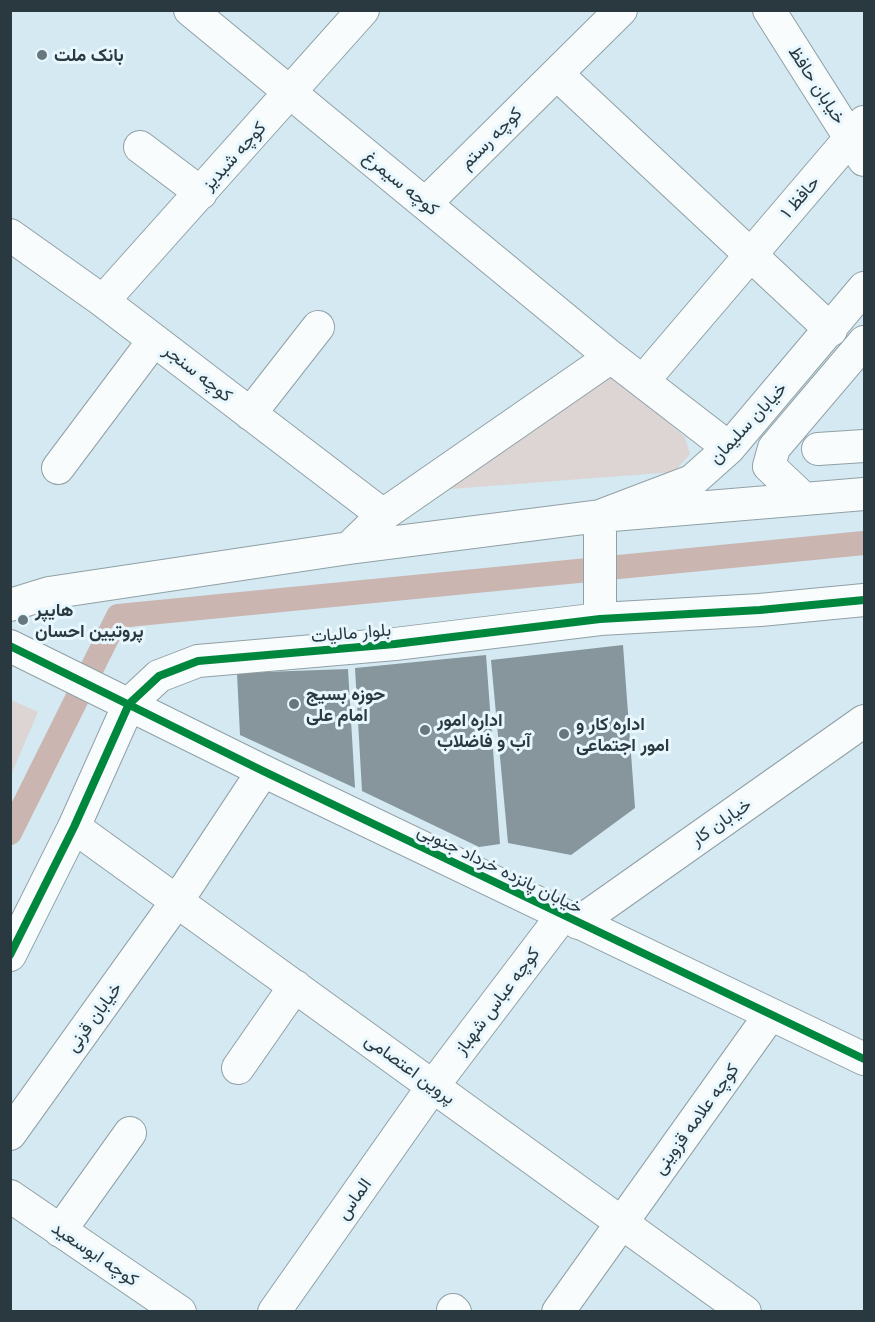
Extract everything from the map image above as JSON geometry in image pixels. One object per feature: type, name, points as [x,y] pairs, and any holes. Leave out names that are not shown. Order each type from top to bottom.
[{"type":"street","name":"کوچه سیمرغ","points":[[190,10],[611,357],[729,448]]},
{"type":"street","name":"کوچه شبدیز","points":[[103,301],[363,10]]},
{"type":"street","name":"کوچه رستم","points":[[426,203],[621,10]]},
{"type":"street","name":"خیابان حافظ","points":[[769,10],[860,140]]},
{"type":"street","points":[[557,74],[831,330]]},
{"type":"street","name":"حافظ ۱","points":[[643,381],[750,256],[860,140]]},
{"type":"street","points":[[140,147],[201,193]]},
{"type":"street","name":"کوچه سنجر","points":[[10,235],[103,301],[382,515]]},
{"type":"street","name":"خیابان سلیمان","points":[[600,516],[692,481],[729,448],[831,330],[864,288]]},
{"type":"street","points":[[250,414],[318,327]]},
{"type":"street","points":[[58,468],[154,340]]},
{"type":"street","points":[[804,499],[769,466],[774,448],[864,342]]},
{"type":"street","points":[[349,548],[382,515],[611,357]]},
{"type":"street","points":[[819,449],[864,446]]},
{"type":"street","points":[[10,605],[49,593],[349,548],[600,516],[864,494]]},
{"type":"street","points":[[600,516],[600,619]]},
{"type":"street","name":"بلوار مالیات","points":[[10,955],[74,827],[126,703],[159,676],[198,661],[395,644],[600,619],[760,610],[864,600]]},
{"type":"street","name":"خیابان پانزده خرداد جنوبی","points":[[10,646],[570,919],[864,1059]]},
{"type":"street","name":"خیابان کار","points":[[570,919],[864,722]]},
{"type":"street","name":"خیابان قرنی","points":[[10,1134],[177,901],[264,771]]},
{"type":"street","name":"پروین اعتصامی","points":[[74,827],[745,1311]]},
{"type":"street","name":"کوچه عباس شهباز","points":[[433,1086],[570,919]]},
{"type":"street","points":[[238,1068],[295,986]]},
{"type":"street","name":"کوچه علامه قزوینی","points":[[558,1311],[770,1015]]},
{"type":"street","name":"الماس","points":[[274,1311],[433,1086]]},
{"type":"street","points":[[60,1231],[130,1133]]},
{"type":"street","name":"کوچه ابوسعید","points":[[10,1197],[180,1311]]},
{"type":"shaded area","points":[[613,376],[685,437],[690,454],[674,472],[437,490]]},
{"type":"shaded area","points":[[11,700],[38,712],[11,775]]},
{"type":"building","name":"اداره کار و امور اجتماعی","points":[[623,645],[635,808],[571,855],[508,843],[491,660]]},
{"type":"building","name":"اداره امور آب و فاضلاب","points":[[486,655],[500,844],[479,847],[362,791],[355,668]]},
{"type":"building","name":"حوزه بسیج امام علی","points":[[348,669],[355,788],[240,735],[237,673]]},
{"type":"waterway","points":[[10,833],[118,616],[864,543]]},
{"type":"cycle path","points":[[10,955],[74,827],[129,704],[159,676],[198,661],[395,644],[600,619],[760,610],[864,600]]},
{"type":"cycle path","points":[[10,646],[263,771],[864,1059]]},
{"type":"place","name":"بانک ملت","points":[[42,55]]},
{"type":"place","name":"هایپر پروتیین احسان","points":[[23,620]]},
{"type":"place","name":"حوزه بسیج امام علی","points":[[294,704]]},
{"type":"place","name":"اداره امور آب و فاضلاب","points":[[425,730]]},
{"type":"place","name":"اداره کار و امور اجتماعی","points":[[564,734]]}]
